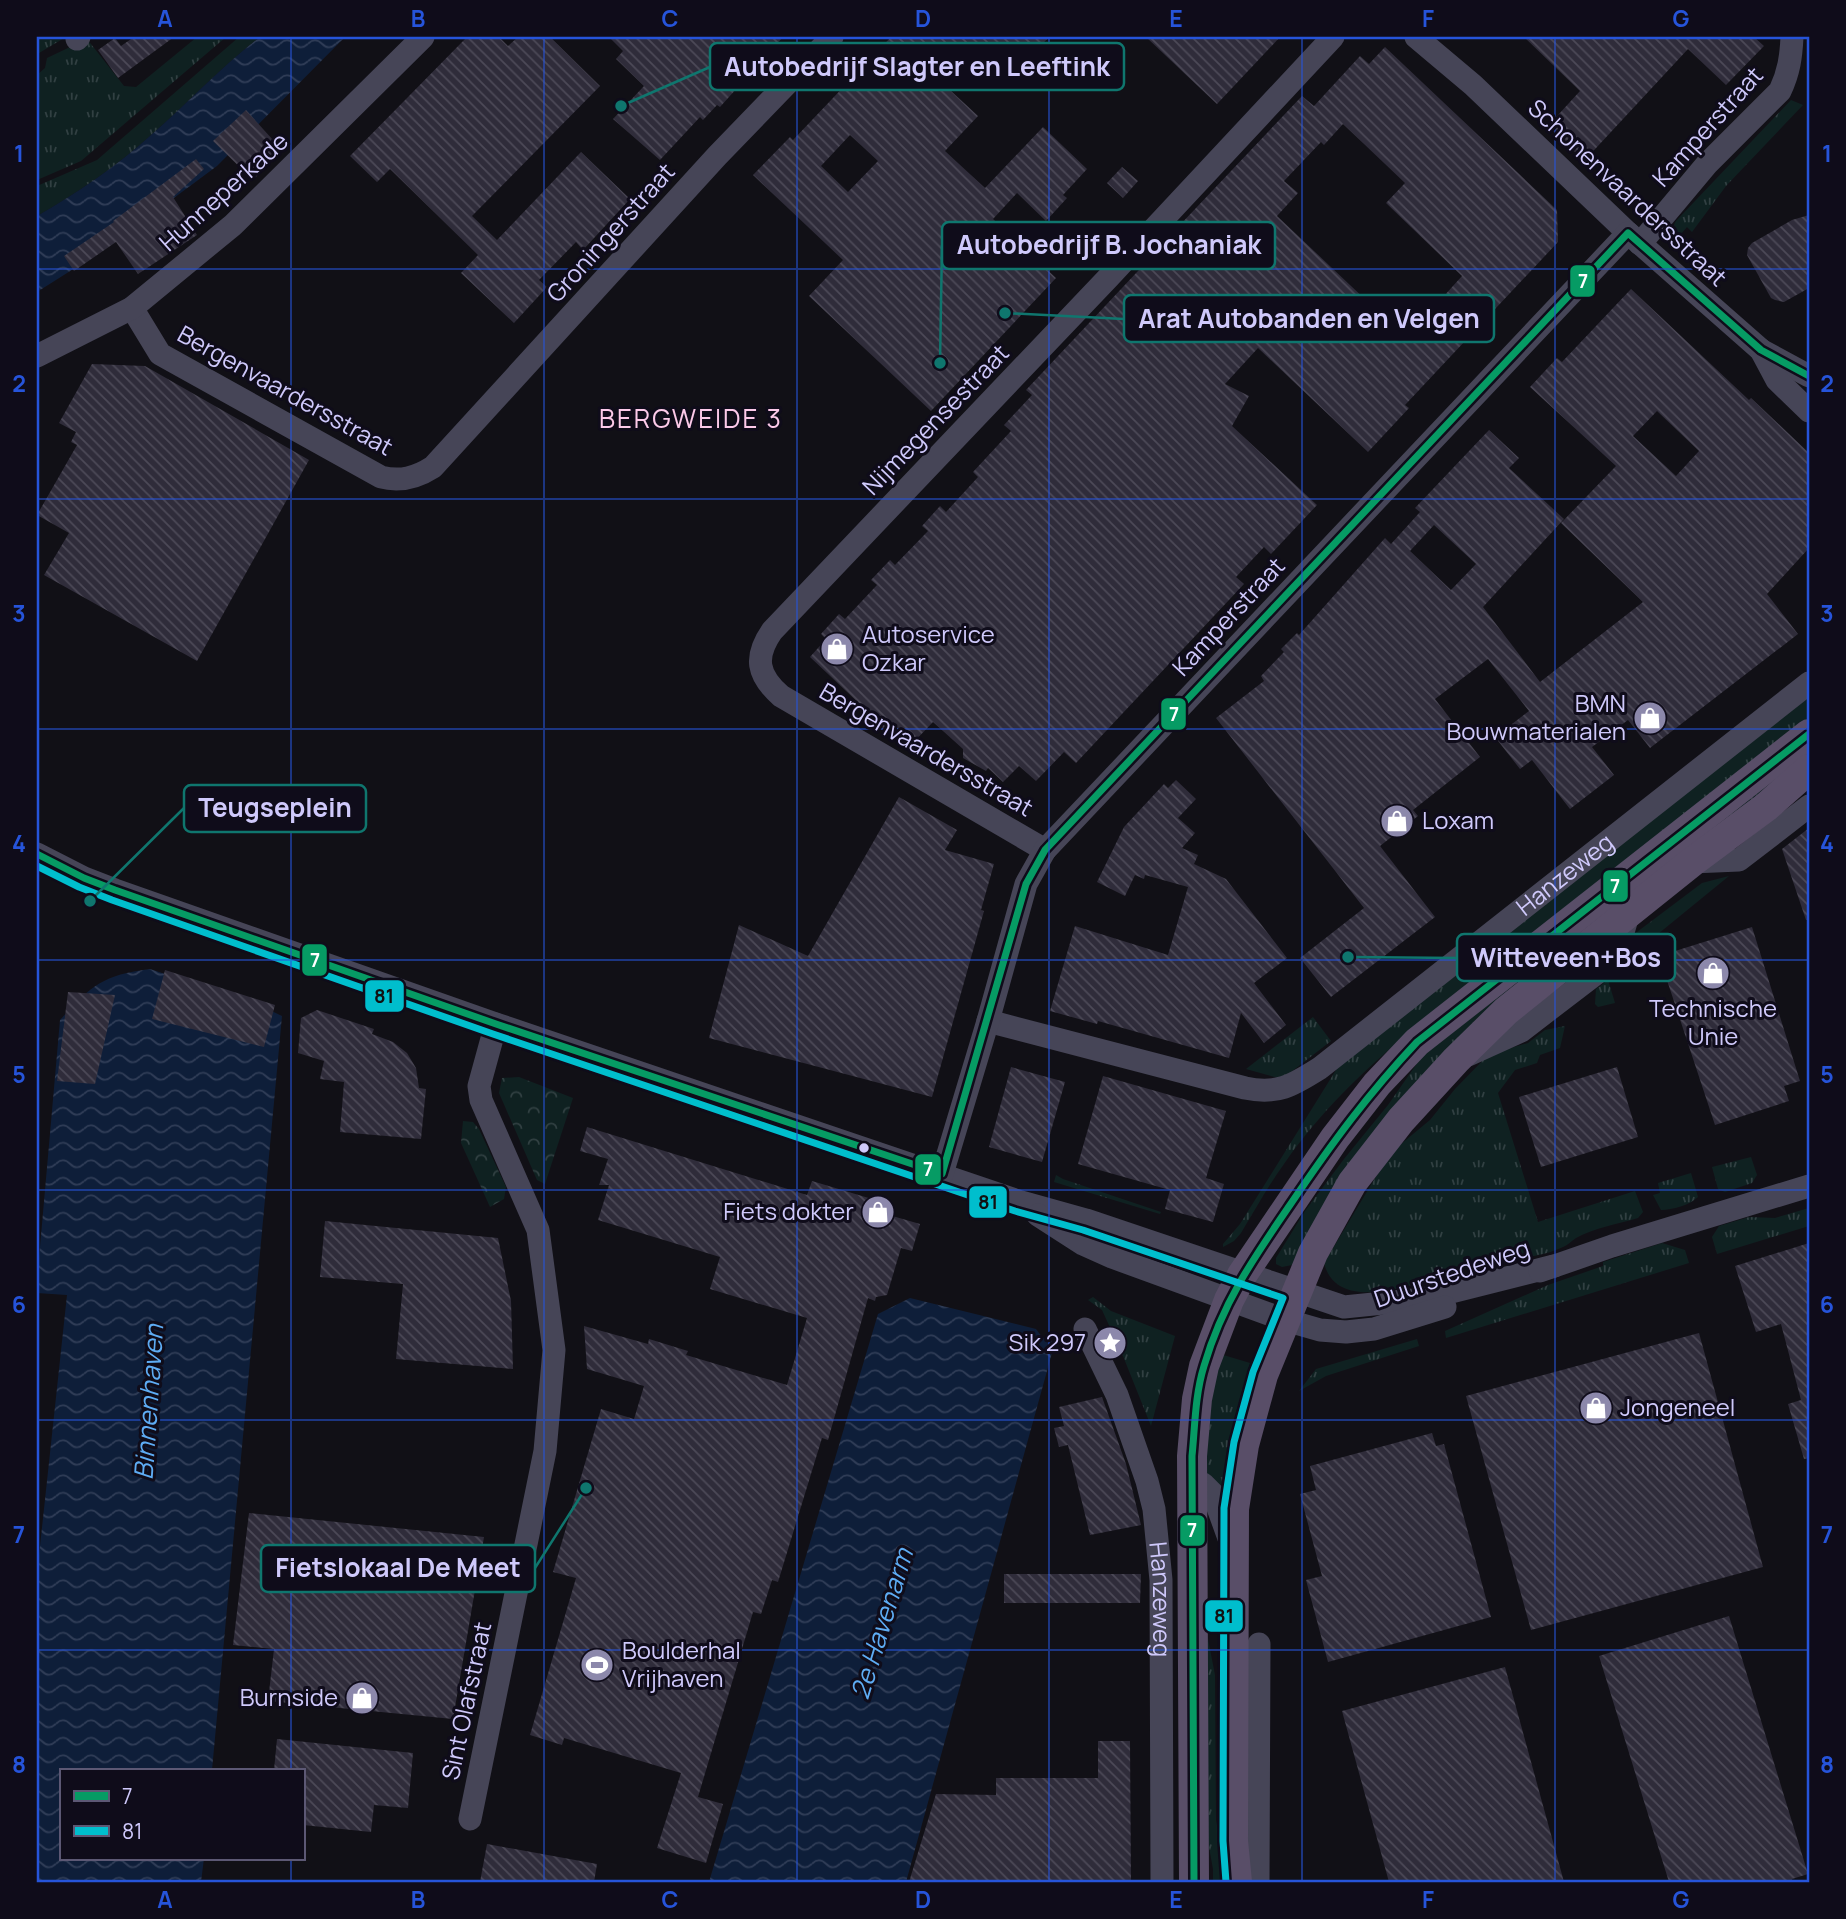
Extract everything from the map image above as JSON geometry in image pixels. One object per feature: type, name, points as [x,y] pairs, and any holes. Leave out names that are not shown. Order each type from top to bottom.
[{"type":"main road","name":"Hanzeweg","points":[[1194,1882],[1192,1483],[1197,1399],[1204,1366],[1236,1287],[1335,1138],[1377,1084],[1417,1042],[1809,734]]},
{"type":"main road","points":[[1237,1882],[1233,1841],[1234,1508],[1244,1445],[1263,1375],[1314,1253],[1352,1183],[1401,1120],[1506,1011],[1692,862],[1766,807],[1809,769]]},
{"type":"street","name":"Hunneperkade","points":[[37,356],[132,308],[233,225],[423,37]]},
{"type":"street","name":"Groningerstraat","points":[[433,467],[717,156],[832,37]]},
{"type":"street","name":"Nijmegensestraat","points":[[780,696],[766,682],[761,665],[761,647],[772,631],[1334,37]]},
{"type":"street","name":"Schonenvaardersstraat","points":[[1416,37],[1473,85],[1634,239],[1761,350],[1809,376]]},
{"type":"street","name":"Kamperstraat","points":[[942,1174],[1026,884],[1045,850],[1780,90],[1788,76],[1792,37]]},
{"type":"street","name":"Bergenvaardersstraat","points":[[132,308],[160,354],[381,477],[407,479],[433,467]]},
{"type":"street","points":[[1761,350],[1777,380],[1809,411]]},
{"type":"street","name":"Hanzeweg","points":[[988,1021],[1259,1091],[1286,1088],[1320,1068],[1809,683]]},
{"type":"street","name":"Bergenvaardersstraat","points":[[780,696],[1045,850]]},
{"type":"street","points":[[1692,862],[1739,860],[1809,806]]},
{"type":"street","points":[[37,854],[74,874],[115,890],[496,1024],[1018,1201],[1086,1220],[1236,1287]]},
{"type":"street","name":"Sint Olafstraat","points":[[470,1819],[545,1451],[554,1350],[538,1230],[481,1100],[478,1086],[496,1024]]},
{"type":"street","name":"Duurstedeweg","points":[[1236,1287],[1285,1320],[1320,1330],[1346,1332],[1374,1329],[1469,1299],[1612,1246],[1809,1186]]},
{"type":"street","name":"Duurstedeweg","points":[[1236,1287],[1297,1292],[1343,1307],[1376,1305],[1423,1299],[1554,1266]]},
{"type":"street","name":"Hanzeweg","points":[[1085,1329],[1117,1395],[1154,1509],[1161,1593],[1162,1882]]},
{"type":"street","points":[[1192,1483],[1203,1484],[1213,1494],[1233,1547]]},
{"type":"street","points":[[1258,1882],[1259,1644]]},
{"type":"green space","points":[[37,37],[66,37],[39,53],[37,58]]},
{"type":"green space","points":[[197,37],[226,37],[81,161],[37,180],[37,75],[45,68],[47,58],[87,39],[124,86],[136,87]]},
{"type":"green space","points":[[239,37],[260,37],[124,158],[37,216],[37,186],[97,160]]},
{"type":"green space","points":[[1791,100],[1803,105],[1726,186],[1692,232],[1687,227],[1673,243],[1670,232],[1676,221]]},
{"type":"green space","points":[[1809,697],[1809,721],[1376,1061],[1312,1127],[1278,1172],[1241,1233],[1223,1247],[1341,1062]]},
{"type":"green space","points":[[1809,749],[1809,759],[1529,979],[1298,1260],[1292,1265],[1282,1267],[1276,1264],[1276,1258],[1305,1211],[1388,1105],[1425,1052]]},
{"type":"green space","points":[[1729,876],[1642,947],[1633,935],[1702,883]]},
{"type":"green space","points":[[1608,980],[1615,1003],[1598,1007],[1595,1004],[1596,989]]},
{"type":"green space","points":[[1313,1017],[1331,1041],[1282,1079],[1246,1069]]},
{"type":"green space","points":[[1565,1026],[1560,1048],[1540,1055],[1537,1063],[1515,1070],[1498,1093],[1538,1222],[1635,1191],[1643,1212],[1638,1218],[1590,1232],[1552,1251],[1473,1266],[1390,1290],[1348,1290],[1333,1280],[1324,1263],[1383,1165],[1401,1144],[1430,1120],[1489,1054],[1528,1043],[1545,1030]]},
{"type":"green space","points":[[519,1077],[573,1098],[545,1184],[537,1180],[499,1093],[502,1078]]},
{"type":"green space","points":[[463,1121],[473,1122],[479,1129],[506,1187],[504,1199],[490,1207],[461,1143]]},
{"type":"green space","points":[[1751,1157],[1757,1175],[1752,1183],[1725,1192],[1718,1189],[1712,1167]]},
{"type":"green space","points":[[1691,1173],[1698,1197],[1681,1206],[1661,1210],[1653,1195],[1660,1193],[1658,1183]]},
{"type":"green space","points":[[1056,1175],[1161,1212],[1160,1214],[1054,1182]]},
{"type":"green space","points":[[1809,1208],[1809,1226],[1717,1254],[1712,1237],[1719,1226],[1749,1217],[1775,1218]]},
{"type":"green space","points":[[1662,1243],[1685,1250],[1689,1263],[1446,1338],[1445,1331],[1548,1285],[1603,1266],[1603,1262]]},
{"type":"green space","points":[[1093,1297],[1111,1311],[1175,1336],[1151,1426],[1102,1310],[1088,1300]]},
{"type":"green space","points":[[1417,1339],[1419,1346],[1326,1376],[1299,1391],[1316,1369]]},
{"type":"green space","points":[[1220,1354],[1250,1363],[1235,1416],[1221,1487],[1216,1487],[1203,1467],[1203,1429]]},
{"type":"green space","points":[[1207,1634],[1215,1675],[1216,1820],[1225,1882],[1213,1882],[1203,1814]]},
{"type":"water","points":[[260,37],[345,37],[217,166],[105,249],[37,292],[37,216],[124,158]]},
{"type":"water","name":"Binnenhaven","points":[[150,969],[261,1006],[282,1016],[212,1769],[60,1769],[60,1860],[204,1860],[201,1882],[37,1882],[37,1574],[67,1295],[37,1293],[37,1281],[60,1020],[99,984]]},
{"type":"water","name":"2e Havenarm","points":[[910,1298],[1036,1329],[1042,1337],[1055,1342],[906,1882],[709,1882],[878,1314]]},
{"type":"building","points":[[134,37],[174,37],[118,78],[98,50],[115,38],[121,46]]},
{"type":"building","points":[[467,37],[499,37],[508,46],[518,37],[550,37],[600,86],[472,216],[497,240],[581,152],[630,199],[583,250],[576,242],[539,280],[547,287],[514,323],[461,273],[478,255],[390,169],[377,182],[350,156]]},
{"type":"building","points":[[609,37],[783,37],[720,107],[717,105],[703,120],[700,117],[660,160],[613,119],[644,86],[616,59],[623,51]]},
{"type":"building","points":[[891,37],[1049,37],[1002,86],[964,50],[937,78],[978,116],[945,151],[985,188],[1043,127],[1087,169],[1063,195],[1067,198],[1046,221],[1017,193],[993,219],[1056,278],[931,411],[809,296],[843,260],[753,175],[790,137],[793,140]],"holes":[[[850,135],[878,161],[848,192],[821,166]]]},
{"type":"building","points":[[1146,37],[1280,37],[1217,104]]},
{"type":"building","points":[[1524,37],[1754,37],[1764,46],[1726,85],[1688,49],[1584,161],[1548,126],[1580,91]]},
{"type":"building","points":[[1385,47],[1557,210],[1558,242],[1405,405],[1409,408],[1368,452],[1258,348],[1225,384],[1249,396],[1232,426],[1317,505],[1271,554],[1264,547],[1236,577],[1244,584],[1076,763],[1064,752],[1036,781],[1019,766],[1003,782],[988,768],[986,771],[963,758],[963,749],[933,722],[910,746],[878,727],[881,724],[810,657],[826,639],[821,634],[839,614],[845,619],[877,585],[871,580],[890,560],[895,565],[928,531],[922,526],[940,506],[946,512],[978,477],[973,472],[1011,431],[1004,425],[1032,395],[1026,390],[1154,254],[1160,260],[1185,234],[1178,227],[1302,96],[1314,106],[1360,56],[1369,64]],"holes":[[[1343,124],[1405,183],[1386,203],[1462,276],[1406,338],[1277,216],[1298,193],[1284,181],[1321,142],[1324,145]]]},
{"type":"building","points":[[246,110],[282,150],[253,180],[213,141]]},
{"type":"building","points":[[196,159],[204,169],[173,197],[197,235],[138,274],[116,242],[74,271],[64,256],[114,222]]},
{"type":"building","points":[[1122,167],[1138,181],[1123,198],[1107,183]]},
{"type":"building","points":[[1809,215],[1809,288],[1784,302],[1775,300],[1771,298],[1747,255],[1748,248],[1792,220]]},
{"type":"building","points":[[1631,289],[1809,453],[1809,548],[1767,594],[1798,634],[1650,748],[1628,720],[1592,747],[1614,775],[1570,809],[1532,760],[1520,769],[1495,737],[1529,711],[1488,659],[1435,699],[1480,757],[1413,810],[1418,816],[1380,846],[1435,917],[1331,997],[1300,958],[1364,908],[1216,718],[1264,681],[1261,676],[1284,652],[1281,649],[1297,633],[1299,635],[1385,538],[1391,544],[1420,512],[1415,508],[1489,430],[1519,458],[1509,468],[1564,519],[1483,607],[1540,682],[1643,602],[1561,523],[1616,466],[1530,387],[1557,358],[1562,362]],"holes":[[[1657,411],[1699,451],[1676,476],[1633,436]],[[1434,525],[1476,564],[1451,590],[1410,551]]]},
{"type":"building","points":[[92,364],[145,366],[309,460],[197,661],[44,575],[69,533],[37,515],[77,445],[71,442],[76,432],[59,423]]},
{"type":"building","points":[[1176,780],[1196,799],[1178,818],[1195,833],[1182,848],[1198,855],[1194,864],[1226,879],[1287,958],[1254,983],[1286,1025],[1264,1043],[1241,1013],[1229,1058],[1098,1021],[1097,1024],[1050,1011],[1075,926],[1168,955],[1188,887],[1145,875],[1144,879],[1135,875],[1125,896],[1097,882],[1124,827],[1164,784],[1168,788]]},
{"type":"building","points":[[899,797],[957,830],[945,850],[994,864],[981,910],[984,911],[932,1097],[709,1038],[739,925],[808,956]]},
{"type":"building","points":[[1809,828],[1809,920],[1806,920],[1782,849]]},
{"type":"building","points":[[1752,927],[1800,1081],[1784,1086],[1789,1101],[1715,1125],[1659,956]]},
{"type":"building","points":[[165,970],[275,1005],[264,1047],[152,1019]]},
{"type":"building","points":[[68,992],[115,995],[95,1084],[57,1081]]},
{"type":"building","points":[[317,1010],[374,1029],[372,1034],[393,1042],[407,1053],[416,1068],[419,1088],[426,1089],[421,1139],[340,1132],[344,1082],[320,1079],[324,1061],[298,1053],[301,1018]]},
{"type":"building","points":[[1011,1067],[1065,1082],[1042,1162],[989,1147]]},
{"type":"building","points":[[1617,1067],[1638,1137],[1541,1167],[1519,1097]]},
{"type":"building","points":[[1103,1076],[1226,1111],[1206,1178],[1224,1184],[1213,1222],[1165,1209],[1170,1190],[1078,1164]]},
{"type":"building","points":[[587,1127],[807,1195],[812,1181],[892,1205],[889,1215],[920,1224],[912,1251],[901,1248],[887,1295],[876,1297],[875,1301],[868,1298],[828,1440],[822,1438],[778,1582],[772,1580],[761,1614],[753,1612],[698,1797],[723,1804],[706,1863],[657,1848],[681,1773],[564,1738],[562,1745],[530,1735],[576,1578],[553,1572],[601,1409],[634,1419],[644,1386],[587,1369],[584,1326],[648,1344],[649,1339],[688,1351],[686,1355],[787,1385],[807,1318],[710,1289],[720,1257],[598,1220],[609,1185],[599,1185],[608,1159],[580,1151]]},
{"type":"building","points":[[325,1221],[498,1238],[511,1301],[513,1369],[396,1359],[403,1284],[320,1277]]},
{"type":"building","points":[[1809,1243],[1809,1458],[1804,1459],[1788,1404],[1801,1400],[1781,1324],[1756,1332],[1735,1266]]},
{"type":"building","points":[[1699,1333],[1763,1567],[1531,1630],[1466,1396]]},
{"type":"building","points":[[1102,1397],[1126,1464],[1141,1525],[1090,1535],[1068,1445],[1059,1447],[1054,1428],[1064,1426],[1059,1407]]},
{"type":"building","points":[[1432,1433],[1436,1446],[1444,1444],[1491,1617],[1328,1662],[1306,1580],[1322,1576],[1300,1494],[1316,1490],[1310,1466]]},
{"type":"building","points":[[249,1513],[484,1537],[453,1719],[268,1701],[274,1649],[233,1645]]},
{"type":"building","points":[[1004,1574],[1141,1574],[1140,1603],[1004,1603]]},
{"type":"building","points":[[1729,1616],[1808,1874],[1792,1879],[1793,1882],[1669,1882],[1599,1656]]},
{"type":"building","points":[[1505,1667],[1564,1882],[1389,1882],[1342,1711]]},
{"type":"building","points":[[277,1739],[413,1753],[408,1808],[374,1805],[371,1832],[304,1825],[304,1769],[274,1769]]},
{"type":"building","points":[[1098,1741],[1130,1741],[1131,1882],[909,1882],[936,1794],[996,1795],[996,1778],[1098,1778]]},
{"type":"building","points":[[487,1844],[597,1864],[594,1882],[480,1882]]},
{"type":"transit line","name":"7","points":[[37,854],[115,890],[496,1024],[942,1174],[1026,884],[1045,850],[1628,233],[1761,350],[1809,376]]},
{"type":"transit line","name":"7","points":[[1194,1882],[1192,1456],[1201,1377],[1230,1300],[1265,1241],[1322,1159],[1366,1100],[1417,1042],[1809,734]]},
{"type":"transit line","name":"81","points":[[37,866],[112,900],[493,1034],[1015,1211],[1083,1230],[1283,1298],[1253,1372],[1234,1442],[1224,1508],[1223,1841],[1226,1882]]},
{"type":"place","name":"Autobedrijf Slagter en Leeftink","points":[[621,106]]},
{"type":"place","name":"Arat Autobanden en Velgen","points":[[1005,313]]},
{"type":"place","name":"Autobedrijf B. Jochaniak","points":[[940,363]]},
{"type":"place","name":"Autoservice Ozkar","points":[[837,649]]},
{"type":"place","name":"BMN Bouwmaterialen","points":[[1650,718]]},
{"type":"place","name":"Loxam","points":[[1397,821]]},
{"type":"place","name":"Teugseplein","points":[[90,901]]},
{"type":"place","name":"Witteveen+Bos","points":[[1348,957]]},
{"type":"place","name":"Technische Unie","points":[[1713,973]]},
{"type":"place","name":"Fiets dokter","points":[[878,1212]]},
{"type":"place","name":"Sik 297","points":[[1110,1343]]},
{"type":"place","name":"Jongeneel","points":[[1596,1408]]},
{"type":"place","name":"Fietslokaal De Meet","points":[[586,1488]]},
{"type":"place","name":"Boulderhal Vrijhaven","points":[[597,1665]]},
{"type":"place","name":"Burnside","points":[[362,1698]]},
{"type":"district","name":"BERGWEIDE 3","points":[[691,419]]}]
